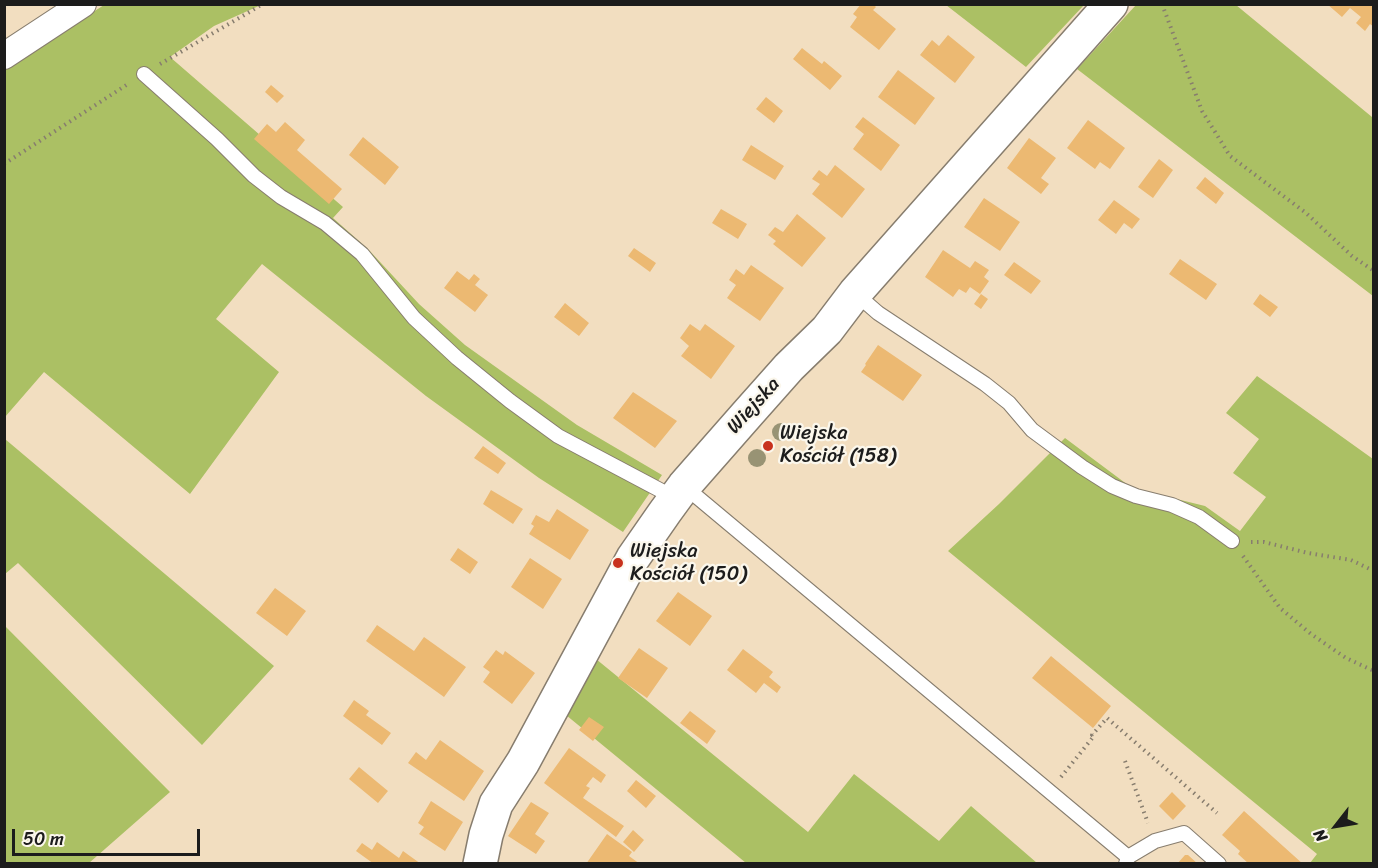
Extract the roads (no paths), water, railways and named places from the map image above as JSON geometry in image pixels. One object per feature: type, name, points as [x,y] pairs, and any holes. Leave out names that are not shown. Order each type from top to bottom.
[{"type":"street","points":[[4,56],[83,4]]},
{"type":"street","name":"Wiejska","points":[[480,864],[496,804],[523,762],[633,558],[680,492],[789,368],[827,330],[855,293],[1111,4]]},
{"type":"lane","points":[[144,74],[217,139],[254,176],[281,197],[325,223],[362,254],[414,318],[457,358],[501,394],[558,436],[680,492],[1050,791],[1127,860],[1155,841],[1184,833],[1218,864]]},
{"type":"lane","points":[[855,293],[878,313],[985,384],[1009,403],[1032,430],[1082,467],[1112,486],[1136,496],[1172,505],[1199,517],[1232,541]]},
{"type":"place","name":"Wiejska Kościół (158)","points":[[768,446]]},
{"type":"place","name":"Wiejska Kościół (150)","points":[[618,563]]}]
